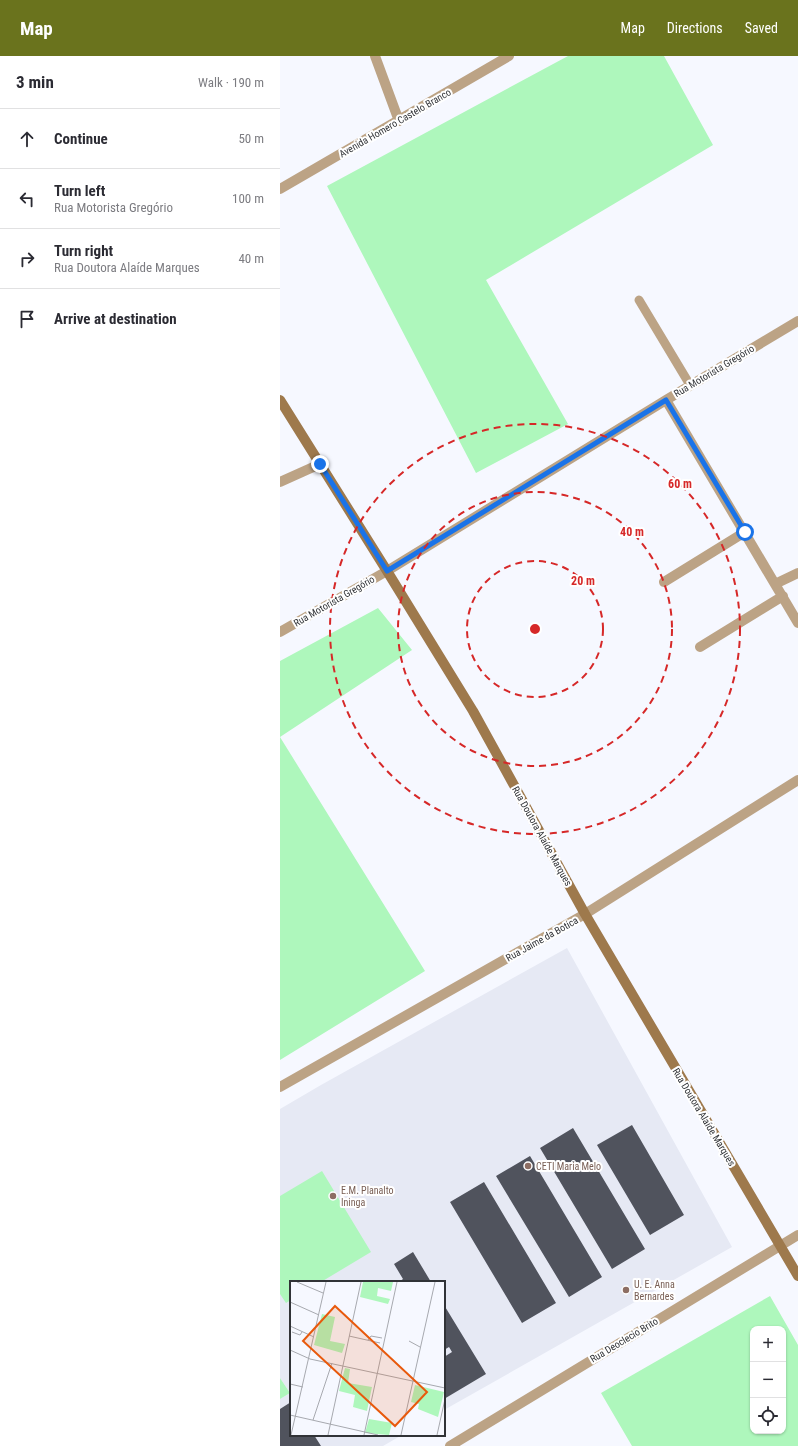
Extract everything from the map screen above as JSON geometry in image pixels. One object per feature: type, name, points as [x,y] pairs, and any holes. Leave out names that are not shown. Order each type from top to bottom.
[{"type":"street","points":[[375,56],[399,121]]},
{"type":"street","name":"Avenida Homero Castelo Branco","points":[[280,189],[509,56]]},
{"type":"street","name":"Rua Motorista Gregório","points":[[280,632],[387,571],[798,321]]},
{"type":"street","name":"Rua Doutora Alaíde Marques","points":[[280,400],[473,712],[585,914],[798,1276]]},
{"type":"street","points":[[666,400],[798,623]]},
{"type":"street","points":[[280,482],[320,464]]},
{"type":"street","points":[[664,582],[745,532]]},
{"type":"street","points":[[775,584],[798,573]]},
{"type":"street","points":[[700,647],[782,596]]},
{"type":"street","name":"Rua Jaime da Botica","points":[[280,1087],[585,914],[798,780]]},
{"type":"street","name":"Rua Deoclecio Brito","points":[[450,1446],[798,1235]]},
{"type":"lane","points":[[639,300],[690,386]]},
{"type":"shaded area","name":"CETI Maria Melo","points":[[567,948],[732,1247],[445,1409],[445,1281],[290,1281],[290,1393],[280,1378],[280,1109]]},
{"type":"shaded area","name":"CETI Maria Melo","points":[[290,1393],[290,1436],[400,1436],[383,1446],[280,1446],[280,1399]]},
{"type":"green space","points":[[568,56],[664,56],[713,145],[486,280],[568,424],[476,473],[327,186]]},
{"type":"green space","points":[[378,608],[412,650],[280,737],[280,661]]},
{"type":"green space","points":[[280,737],[425,971],[280,1060]]},
{"type":"green space","points":[[322,1171],[371,1252],[323,1281],[290,1281],[290,1301],[286,1303],[280,1294],[280,1196]]},
{"type":"green space","points":[[770,1296],[798,1345],[798,1446],[632,1446],[601,1393]]},
{"type":"green space","points":[[280,1378],[290,1393],[280,1399]]},
{"type":"building","points":[[632,1125],[684,1215],[650,1235],[597,1145]]},
{"type":"building","points":[[573,1128],[645,1249],[612,1269],[540,1148]]},
{"type":"building","points":[[530,1156],[602,1277],[569,1297],[496,1176]]},
{"type":"building","points":[[484,1182],[556,1303],[522,1323],[450,1202]]},
{"type":"building","points":[[413,1252],[430,1281],[400,1281],[403,1279],[394,1264]]},
{"type":"building","points":[[445,1307],[486,1374],[445,1398],[445,1356],[452,1352],[449,1347],[445,1349]]},
{"type":"building","points":[[290,1403],[290,1436],[315,1436],[321,1446],[280,1446],[280,1409]]},
{"type":"place","name":"CETI Maria Melo","points":[[528,1166]]},
{"type":"place","name":"E.M. Planalto Ininga","points":[[333,1196]]},
{"type":"place","name":"U. E. Anna Bernardes","points":[[626,1290]]},
{"type":"route","points":[[320,464],[387,571],[666,400],[745,532]]}]
